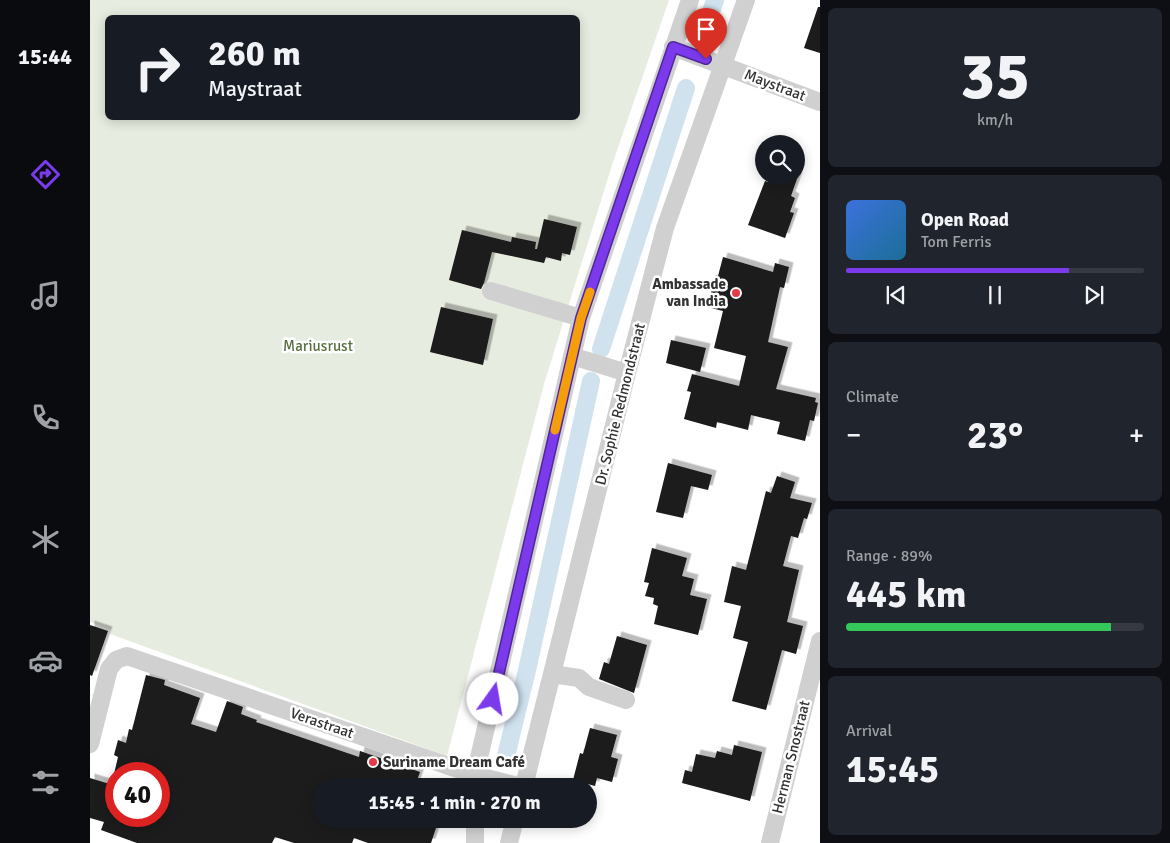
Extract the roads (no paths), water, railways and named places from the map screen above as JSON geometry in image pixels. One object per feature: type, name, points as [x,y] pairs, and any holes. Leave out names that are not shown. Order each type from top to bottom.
[{"type":"street","points":[[476,778],[581,318],[690,0]]},
{"type":"street","name":"Dr. Sophie Redmondstraat","points":[[526,778],[665,228],[746,0]]},
{"type":"street","name":"Maystraat","points":[[673,47],[820,102]]},
{"type":"street","points":[[491,291],[581,318]]},
{"type":"street","points":[[572,356],[627,373]]},
{"type":"street","name":"Herman Snostraat","points":[[770,843],[820,641]]},
{"type":"street","name":"Verastraat","points":[[90,744],[109,669],[116,660],[128,656],[467,778]]},
{"type":"street","points":[[552,674],[579,678],[588,688],[626,700]]},
{"type":"street","points":[[475,828],[475,843]]},
{"type":"street","points":[[509,843],[513,828]]},
{"type":"waterway","points":[[704,32],[715,0]]},
{"type":"waterway","points":[[601,349],[686,88]]},
{"type":"waterway","points":[[506,756],[528,666],[591,381]]},
{"type":"place","name":"Ambassade van India","points":[[736,293]]},
{"type":"place","name":"Suriname Dream Café","points":[[373,762]]},
{"type":"park label","name":"Mariusrust","points":[[318,346]]}]
